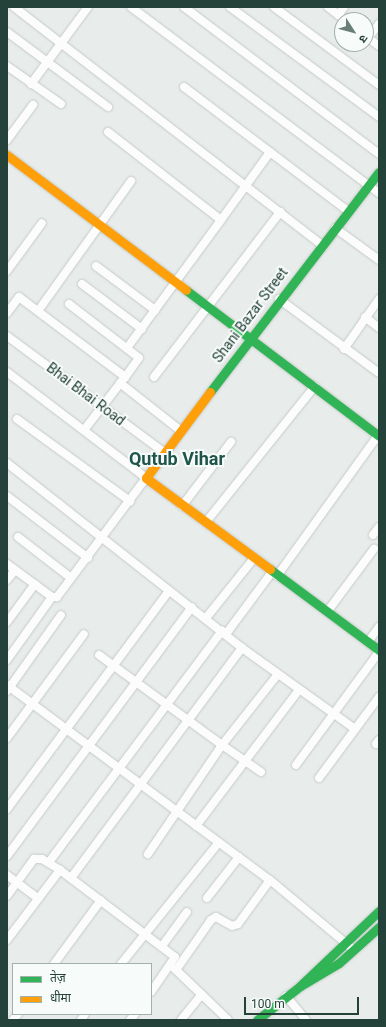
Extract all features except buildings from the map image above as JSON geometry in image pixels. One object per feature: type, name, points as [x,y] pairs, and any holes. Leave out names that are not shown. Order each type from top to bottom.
[{"type":"street","points":[[14,7],[63,42],[322,245]]},
{"type":"street","points":[[31,84],[88,7]]},
{"type":"street","points":[[131,7],[379,193]]},
{"type":"street","points":[[184,7],[379,154]]},
{"type":"street","points":[[230,7],[379,117]]},
{"type":"street","points":[[274,7],[379,85]]},
{"type":"street","points":[[7,32],[108,107]]},
{"type":"street","points":[[7,66],[61,104]]},
{"type":"street","points":[[184,87],[349,212]]},
{"type":"street","points":[[7,140],[32,105]]},
{"type":"street","points":[[108,132],[221,220]]},
{"type":"street","points":[[127,348],[270,152]]},
{"type":"street","points":[[7,155],[251,336],[379,435],[275,574],[224,632],[167,704],[49,862]]},
{"type":"street","name":"Shani Bazar Street","points":[[146,478],[279,299],[379,172]]},
{"type":"street","points":[[38,311],[103,225],[131,181]]},
{"type":"street","points":[[154,377],[280,212]]},
{"type":"street","points":[[7,271],[42,223]]},
{"type":"street","points":[[335,228],[379,260]]},
{"type":"street","points":[[96,266],[155,310]]},
{"type":"street","points":[[82,284],[142,328]]},
{"type":"street","points":[[7,313],[19,297],[123,380],[181,431]]},
{"type":"street","points":[[279,299],[344,349],[379,373]]},
{"type":"street","points":[[344,349],[379,299]]},
{"type":"street","points":[[69,304],[127,348],[139,360],[84,430]]},
{"type":"street","points":[[365,317],[379,328]]},
{"type":"street","name":"Bhai Bhai Road","points":[[7,336],[165,453]]},
{"type":"street","points":[[7,372],[182,506],[206,522],[379,651],[296,765]]},
{"type":"street","points":[[206,522],[315,386]]},
{"type":"street","points":[[17,419],[130,501]]},
{"type":"street","points":[[182,506],[231,442]]},
{"type":"street","points":[[7,464],[104,537],[169,591],[192,607],[242,648],[355,729]]},
{"type":"street","points":[[7,660],[52,598],[59,596],[71,578],[104,537],[146,478]]},
{"type":"street","points":[[7,496],[88,558]]},
{"type":"street","points":[[373,535],[379,527]]},
{"type":"street","points":[[18,537],[71,578]]},
{"type":"street","points":[[327,612],[374,549]]},
{"type":"street","points":[[206,618],[254,558]]},
{"type":"street","points":[[7,564],[52,598]]},
{"type":"street","points":[[7,580],[15,570]]},
{"type":"street","points":[[7,622],[34,584]]},
{"type":"street","points":[[7,810],[169,591]]},
{"type":"street","points":[[7,856],[192,607]]},
{"type":"street","points":[[61,615],[8,688],[33,704],[196,826],[239,856],[346,941],[354,950]]},
{"type":"street","points":[[368,642],[379,628]]},
{"type":"street","points":[[7,738],[84,634]]},
{"type":"street","points":[[71,878],[242,648]]},
{"type":"street","points":[[99,655],[261,772]]},
{"type":"street","points":[[148,854],[178,812],[222,745],[278,674]]},
{"type":"street","points":[[196,826],[299,690]]},
{"type":"street","points":[[319,778],[379,697]]},
{"type":"street","points":[[122,963],[144,932],[219,842]]},
{"type":"street","points":[[206,898],[239,856]]},
{"type":"street","points":[[7,896],[34,859],[49,862],[162,946],[175,957],[174,967]]},
{"type":"street","points":[[7,940],[60,870]]},
{"type":"street","points":[[7,874],[38,898]]},
{"type":"street","points":[[152,991],[174,967],[211,920],[216,917],[232,926],[238,924],[270,880]]},
{"type":"street","points":[[55,963],[101,900]]},
{"type":"street","points":[[300,986],[314,969],[379,911]]},
{"type":"street","points":[[162,946],[187,912]]},
{"type":"street","points":[[262,1018],[286,996],[300,986],[318,978],[379,928]]},
{"type":"street","points":[[174,967],[228,1020]]},
{"type":"street","points":[[181,1020],[202,994]]},
{"type":"street","points":[[286,996],[306,1020]]},
{"type":"traffic: fast","points":[[210,392],[379,172]]},
{"type":"traffic: fast","points":[[186,290],[379,436]]},
{"type":"traffic: fast","points":[[270,569],[379,650]]},
{"type":"traffic: fast","points":[[302,984],[379,911]]},
{"type":"traffic: fast","points":[[257,1020],[300,986],[339,963],[379,927]]},
{"type":"traffic: slow","points":[[7,155],[186,290]]},
{"type":"traffic: slow","points":[[210,392],[146,478],[270,569]]},
{"type":"district","name":"Qutub Vihar","points":[[177,459]]}]
